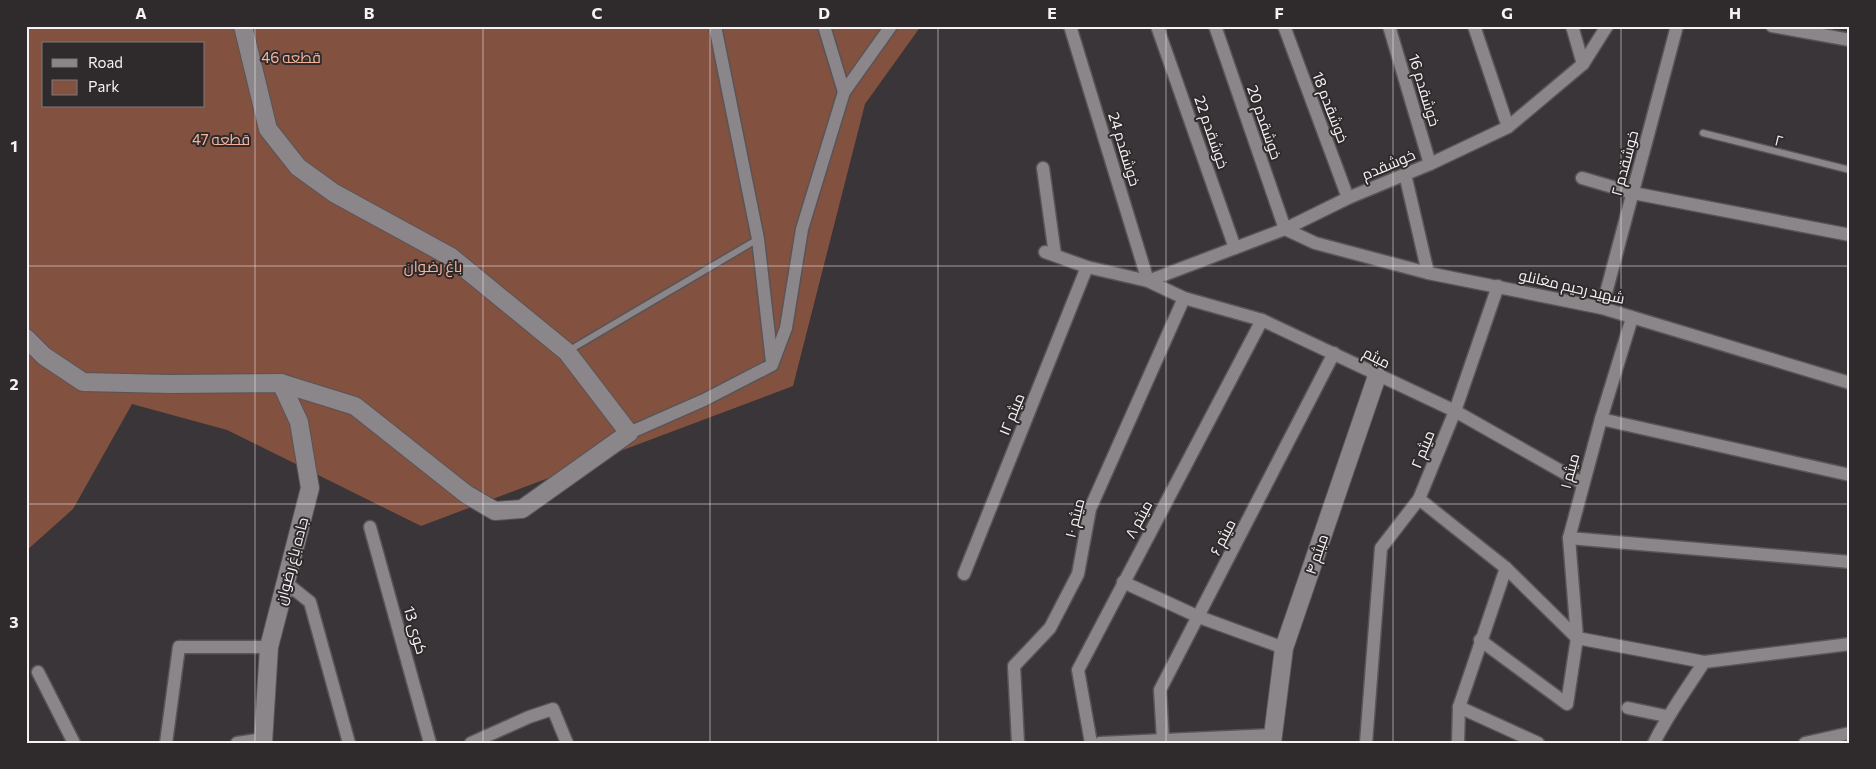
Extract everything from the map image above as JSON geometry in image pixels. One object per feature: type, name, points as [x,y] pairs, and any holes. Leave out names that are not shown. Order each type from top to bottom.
[{"type":"street","points":[[243,26],[268,129],[298,167],[334,193],[451,257],[567,352],[629,433]]},
{"type":"street","points":[[715,26],[758,239],[772,365]]},
{"type":"street","points":[[824,26],[844,92]]},
{"type":"street","points":[[26,338],[44,356],[83,382],[281,383],[355,406],[466,494],[495,511],[522,509],[629,433],[704,400],[772,365],[786,328],[802,229],[844,92],[891,26]]},
{"type":"street","name":"خوشقدم 24","points":[[1070,26],[1148,281]]},
{"type":"street","name":"خوشقدم 22","points":[[1157,26],[1235,248]]},
{"type":"street","name":"خوشقدم 20","points":[[1215,26],[1286,229]]},
{"type":"street","name":"خوشقدم 18","points":[[1284,26],[1348,198]]},
{"type":"street","name":"خوشقدم 16","points":[[1389,26],[1430,164]]},
{"type":"street","points":[[1474,26],[1508,127]]},
{"type":"street","points":[[1572,26],[1583,64]]},
{"type":"street","name":"خوشقدم","points":[[1148,281],[1286,229],[1348,198],[1430,164],[1508,127],[1583,64],[1607,26]]},
{"type":"street","name":"۲ خوشقدم","points":[[1602,308],[1678,26]]},
{"type":"street","points":[[1772,26],[1850,40]]},
{"type":"street","name":"میثم","points":[[1043,168],[1050,254],[1087,267],[1148,281],[1184,298],[1262,320],[1455,411],[1582,483]]},
{"type":"street","points":[[1406,174],[1428,273]]},
{"type":"street","points":[[1582,178],[1633,193],[1850,235]]},
{"type":"street","name":"شهید رحیم مغانلو","points":[[1286,229],[1315,243],[1428,273],[1602,308],[1850,383]]},
{"type":"street","name":"۱۲ میثم","points":[[964,574],[1087,267]]},
{"type":"street","name":"۲ میثم","points":[[1366,743],[1381,548],[1419,499],[1455,411],[1498,286]]},
{"type":"street","name":"۱۰ میثم","points":[[1018,743],[1014,666],[1050,628],[1078,574],[1090,509],[1184,298]]},
{"type":"street","name":"۱ میثم","points":[[1480,640],[1567,704],[1578,638],[1569,538],[1600,419],[1632,318]]},
{"type":"street","name":"۸ میثم","points":[[1091,743],[1078,670],[1262,320]]},
{"type":"street","name":"۶ میثم","points":[[1163,740],[1160,690],[1334,353]]},
{"type":"street","name":"۴ میثم","points":[[1272,739],[1284,648],[1378,376]]},
{"type":"street","name":"جاده باغ رضوان","points":[[263,741],[270,647],[310,488],[298,422],[281,383]]},
{"type":"street","points":[[1600,419],[1850,475]]},
{"type":"street","points":[[1419,499],[1506,568],[1578,638],[1704,662],[1850,644]]},
{"type":"street","name":"کوی 13","points":[[370,527],[430,743]]},
{"type":"street","points":[[1569,538],[1850,562]]},
{"type":"street","points":[[1458,743],[1459,707],[1480,640],[1506,568]]},
{"type":"street","points":[[285,582],[310,602],[349,743]]},
{"type":"street","points":[[1123,582],[1199,617],[1284,648]]},
{"type":"street","points":[[166,743],[180,647],[270,647]]},
{"type":"street","points":[[1654,743],[1666,716],[1683,696],[1704,662]]},
{"type":"street","points":[[38,672],[74,743]]},
{"type":"street","points":[[1459,707],[1538,743]]},
{"type":"street","points":[[1628,708],[1666,716]]},
{"type":"street","points":[[471,743],[494,738],[529,717],[553,710],[567,743]]},
{"type":"street","points":[[1805,743],[1850,734]]},
{"type":"street","points":[[1100,743],[1163,740],[1272,739]]},
{"type":"street","points":[[237,743],[263,741]]},
{"type":"lane","name":"۲","points":[[1702,133],[1850,170]]},
{"type":"lane","points":[[567,352],[758,239]]},
{"type":"green space","name":"باغ رضوان","points":[[26,26],[921,26],[865,104],[793,386],[421,526],[227,430],[132,404],[73,509],[26,551]]},
{"type":"park label","name":"قطعه 46","points":[[291,57]]},
{"type":"park label","name":"قطعه 47","points":[[221,139]]}]
